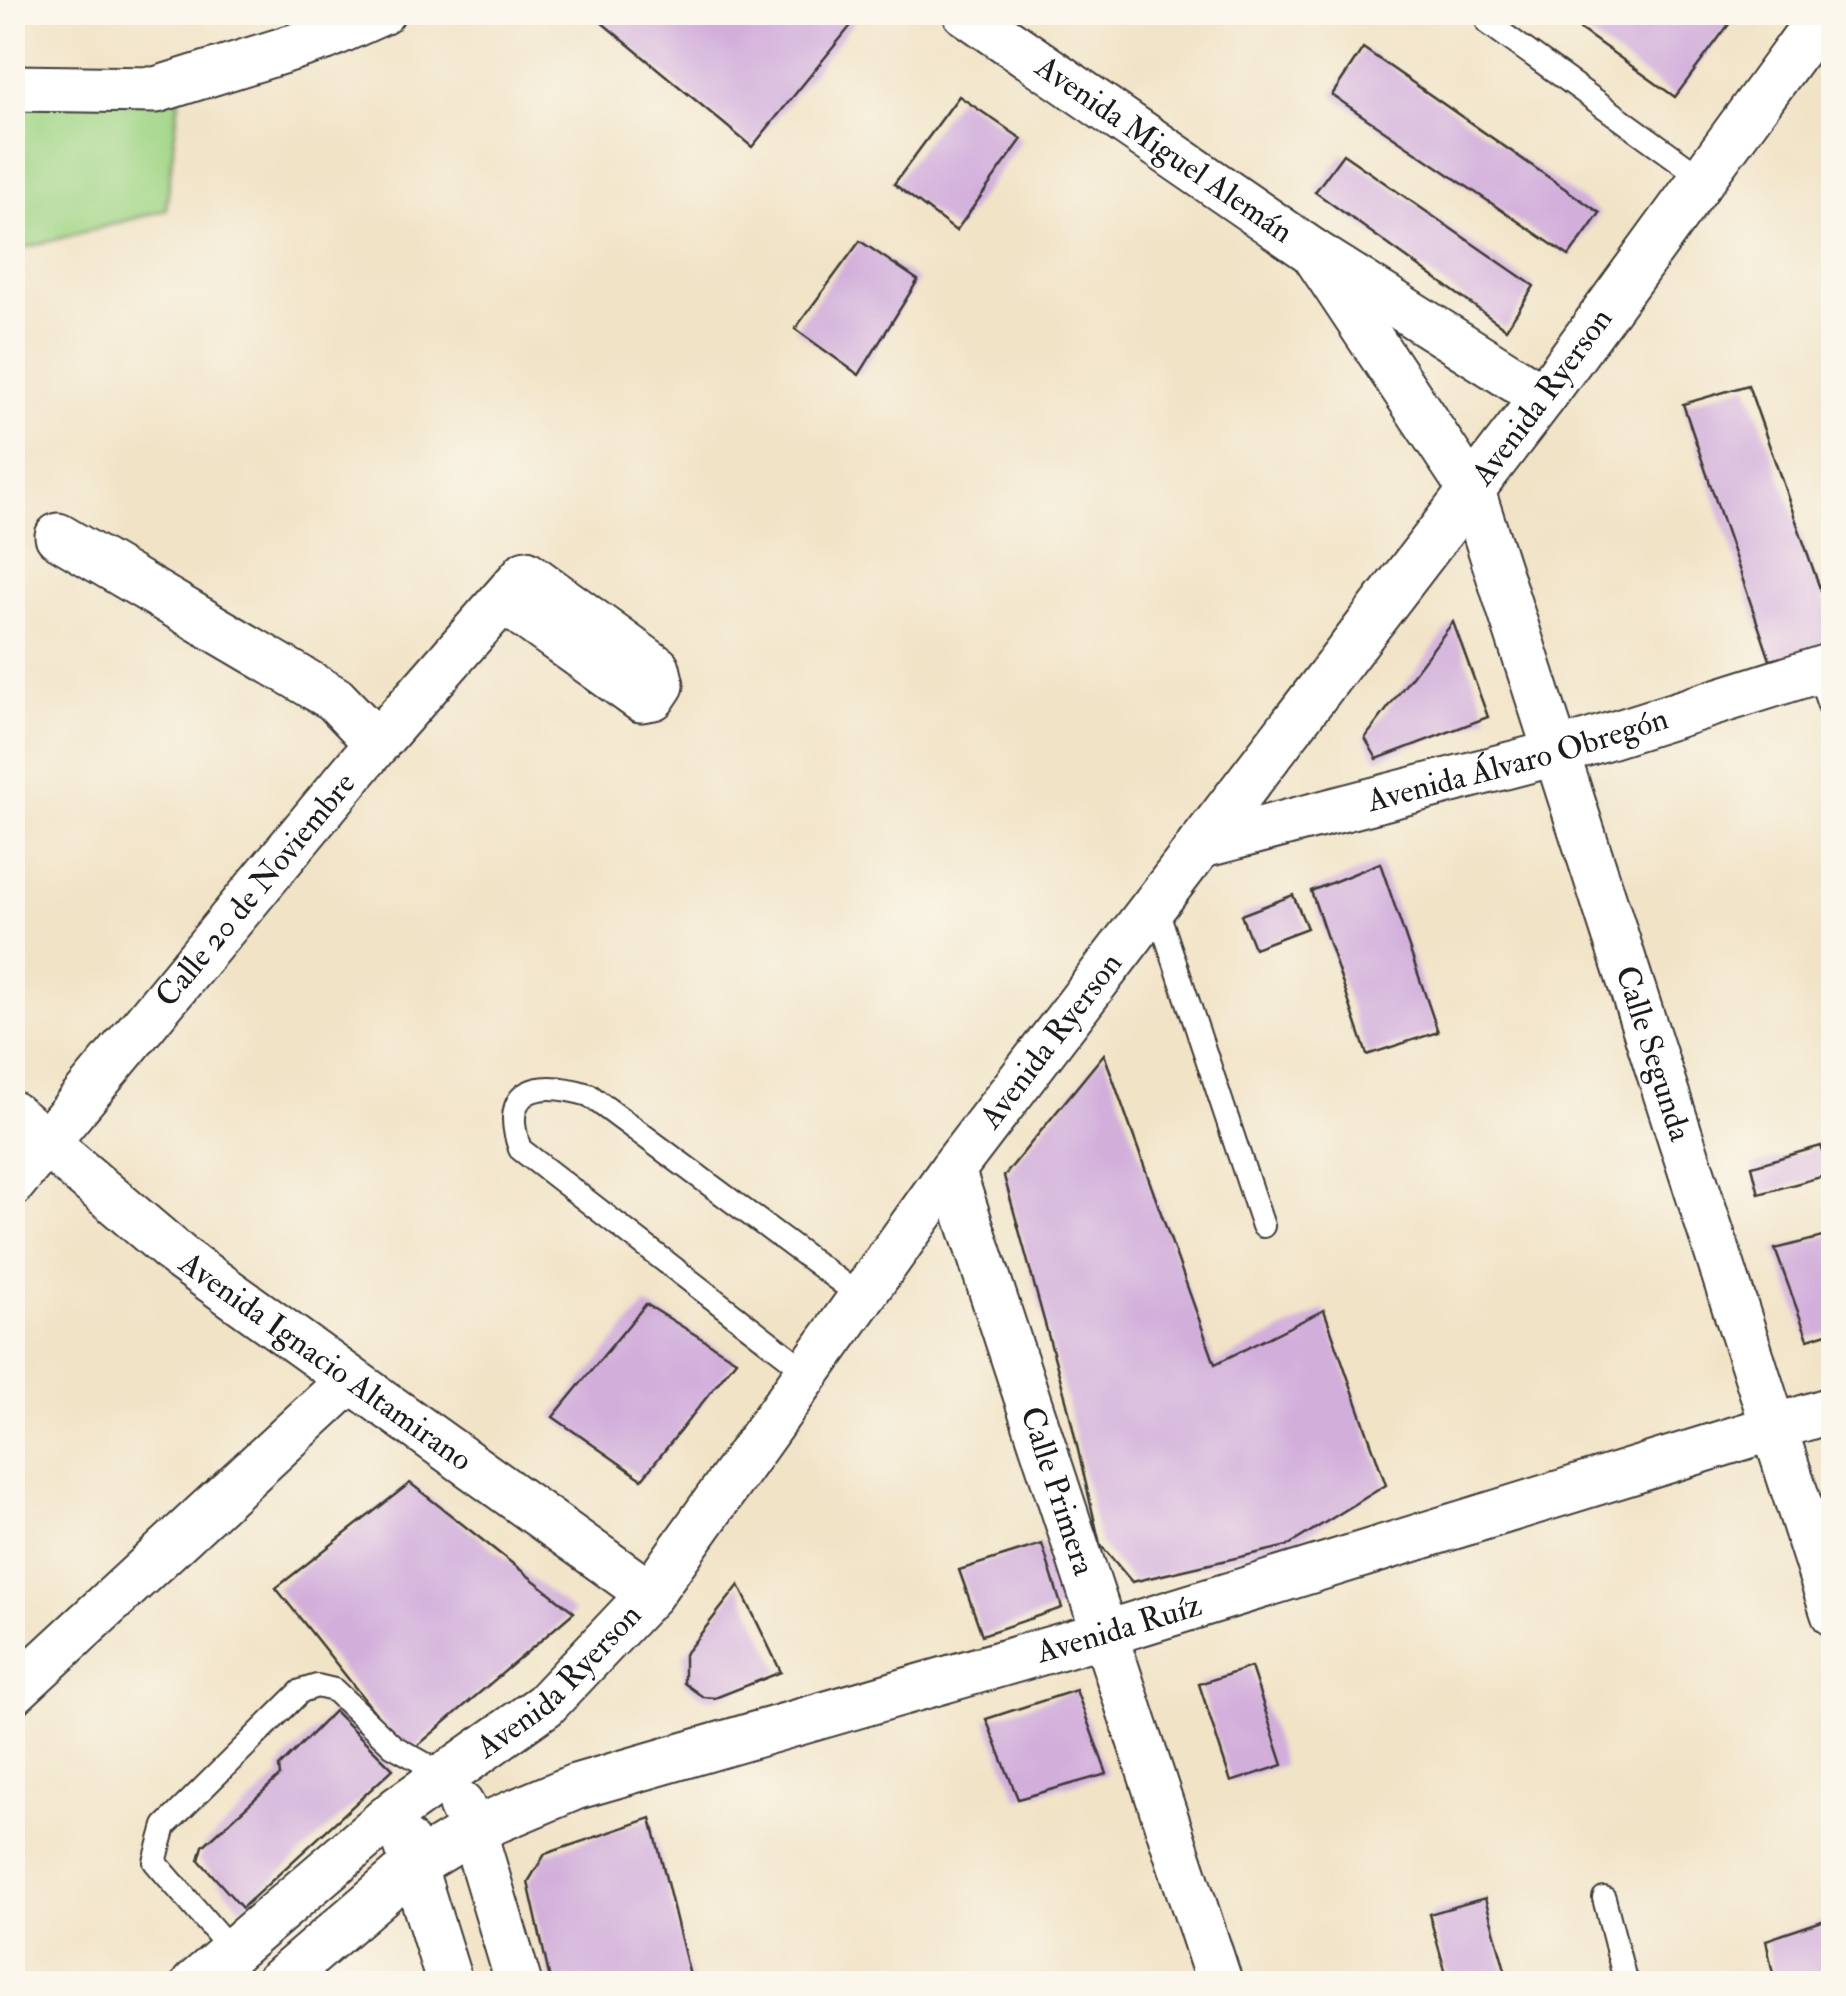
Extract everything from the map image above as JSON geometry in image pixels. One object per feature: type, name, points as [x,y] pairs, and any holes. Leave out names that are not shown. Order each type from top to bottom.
[{"type":"street","points":[[12,88],[156,90],[326,36],[382,12]]},
{"type":"street","name":"Avenida Miguel Alemán","points":[[965,12],[1314,252],[1543,397]]},
{"type":"street","name":"Avenida Ryerson","points":[[194,1984],[398,1809],[545,1705],[650,1594],[952,1170],[1543,397],[1824,12]]},
{"type":"street","name":"Avenida Miguel Alemán","points":[[1314,252],[1472,491]]},
{"type":"street","name":"Calle Segunda","points":[[1472,491],[1834,1614]]},
{"type":"street","points":[[58,536],[335,699],[377,743]]},
{"type":"street","name":"Calle 20 de Noviembre","points":[[12,1184],[28,1128],[503,600]]},
{"type":"street","name":"Avenida Álvaro Obregón","points":[[1199,846],[1555,753],[1825,667]]},
{"type":"street","name":"Avenida Ignacio Altamirano","points":[[28,1128],[181,1258],[650,1594]]},
{"type":"street","name":"Calle Primera","points":[[952,1170],[1220,1984]]},
{"type":"street","points":[[12,1693],[349,1381]]},
{"type":"street","name":"Avenida Ruíz","points":[[412,1866],[473,1830],[575,1787],[1107,1633],[1834,1409]]},
{"type":"street","points":[[447,1776],[473,1830],[519,1984]]},
{"type":"street","points":[[398,1809],[450,1984]]},
{"type":"street","points":[[276,1984],[412,1866]]},
{"type":"lane","points":[[1484,12],[1488,23],[1703,178]]},
{"type":"lane","points":[[1825,667],[1834,720]]},
{"type":"lane","points":[[1155,904],[1263,1226]]},
{"type":"lane","points":[[808,1372],[520,1149],[514,1129],[515,1112],[524,1096],[538,1086],[559,1086],[589,1095],[861,1297]]},
{"type":"lane","points":[[232,1952],[155,1862],[158,1844],[165,1826],[301,1691],[317,1686],[334,1690],[393,1746],[447,1776]]},
{"type":"lane","points":[[1604,1898],[1626,1984]]},
{"type":"green space","points":[[12,80],[181,81],[166,210],[13,251]]},
{"type":"building","points":[[589,12],[862,12],[752,147]]},
{"type":"building","points":[[1556,12],[1738,12],[1675,97]]},
{"type":"building","points":[[1363,48],[1600,213],[1569,256],[1332,95]]},
{"type":"building","points":[[959,96],[1022,139],[956,231],[894,184]]},
{"type":"building","points":[[1343,154],[1534,286],[1506,329],[1315,192]]},
{"type":"building","points":[[860,241],[918,280],[859,375],[795,329]]},
{"type":"building","points":[[1748,385],[1834,628],[1834,645],[1770,660],[1683,404]]},
{"type":"building","points":[[1453,622],[1488,717],[1377,759],[1365,738]]},
{"type":"building","points":[[1380,863],[1438,1032],[1367,1055],[1311,891]]},
{"type":"building","points":[[1293,895],[1307,928],[1254,948],[1241,915]]},
{"type":"building","points":[[1104,1054],[1215,1364],[1324,1310],[1386,1485],[1287,1546],[1132,1582],[1100,1544],[1067,1403],[1004,1176]]},
{"type":"building","points":[[1821,1146],[1832,1174],[1759,1194],[1752,1166]]},
{"type":"building","points":[[1834,1234],[1834,1331],[1808,1339],[1775,1249]]},
{"type":"building","points":[[646,1304],[736,1360],[642,1479],[553,1417]]},
{"type":"building","points":[[410,1483],[574,1612],[408,1754],[276,1588]]},
{"type":"building","points":[[1042,1544],[1062,1608],[982,1635],[959,1570]]},
{"type":"building","points":[[739,1585],[781,1672],[715,1698],[703,1697],[684,1683],[684,1655]]},
{"type":"building","points":[[1251,1667],[1283,1765],[1231,1782],[1199,1684]]},
{"type":"building","points":[[1076,1690],[1107,1774],[1018,1799],[986,1719]]},
{"type":"building","points":[[334,1711],[393,1769],[242,1908],[199,1860],[203,1846],[280,1776],[279,1767]]},
{"type":"building","points":[[651,1818],[692,1984],[551,1984],[528,1882],[545,1854]]},
{"type":"building","points":[[1485,1898],[1509,1984],[1449,1984],[1429,1914]]},
{"type":"building","points":[[1834,1917],[1834,1984],[1775,1984],[1766,1940]]}]
